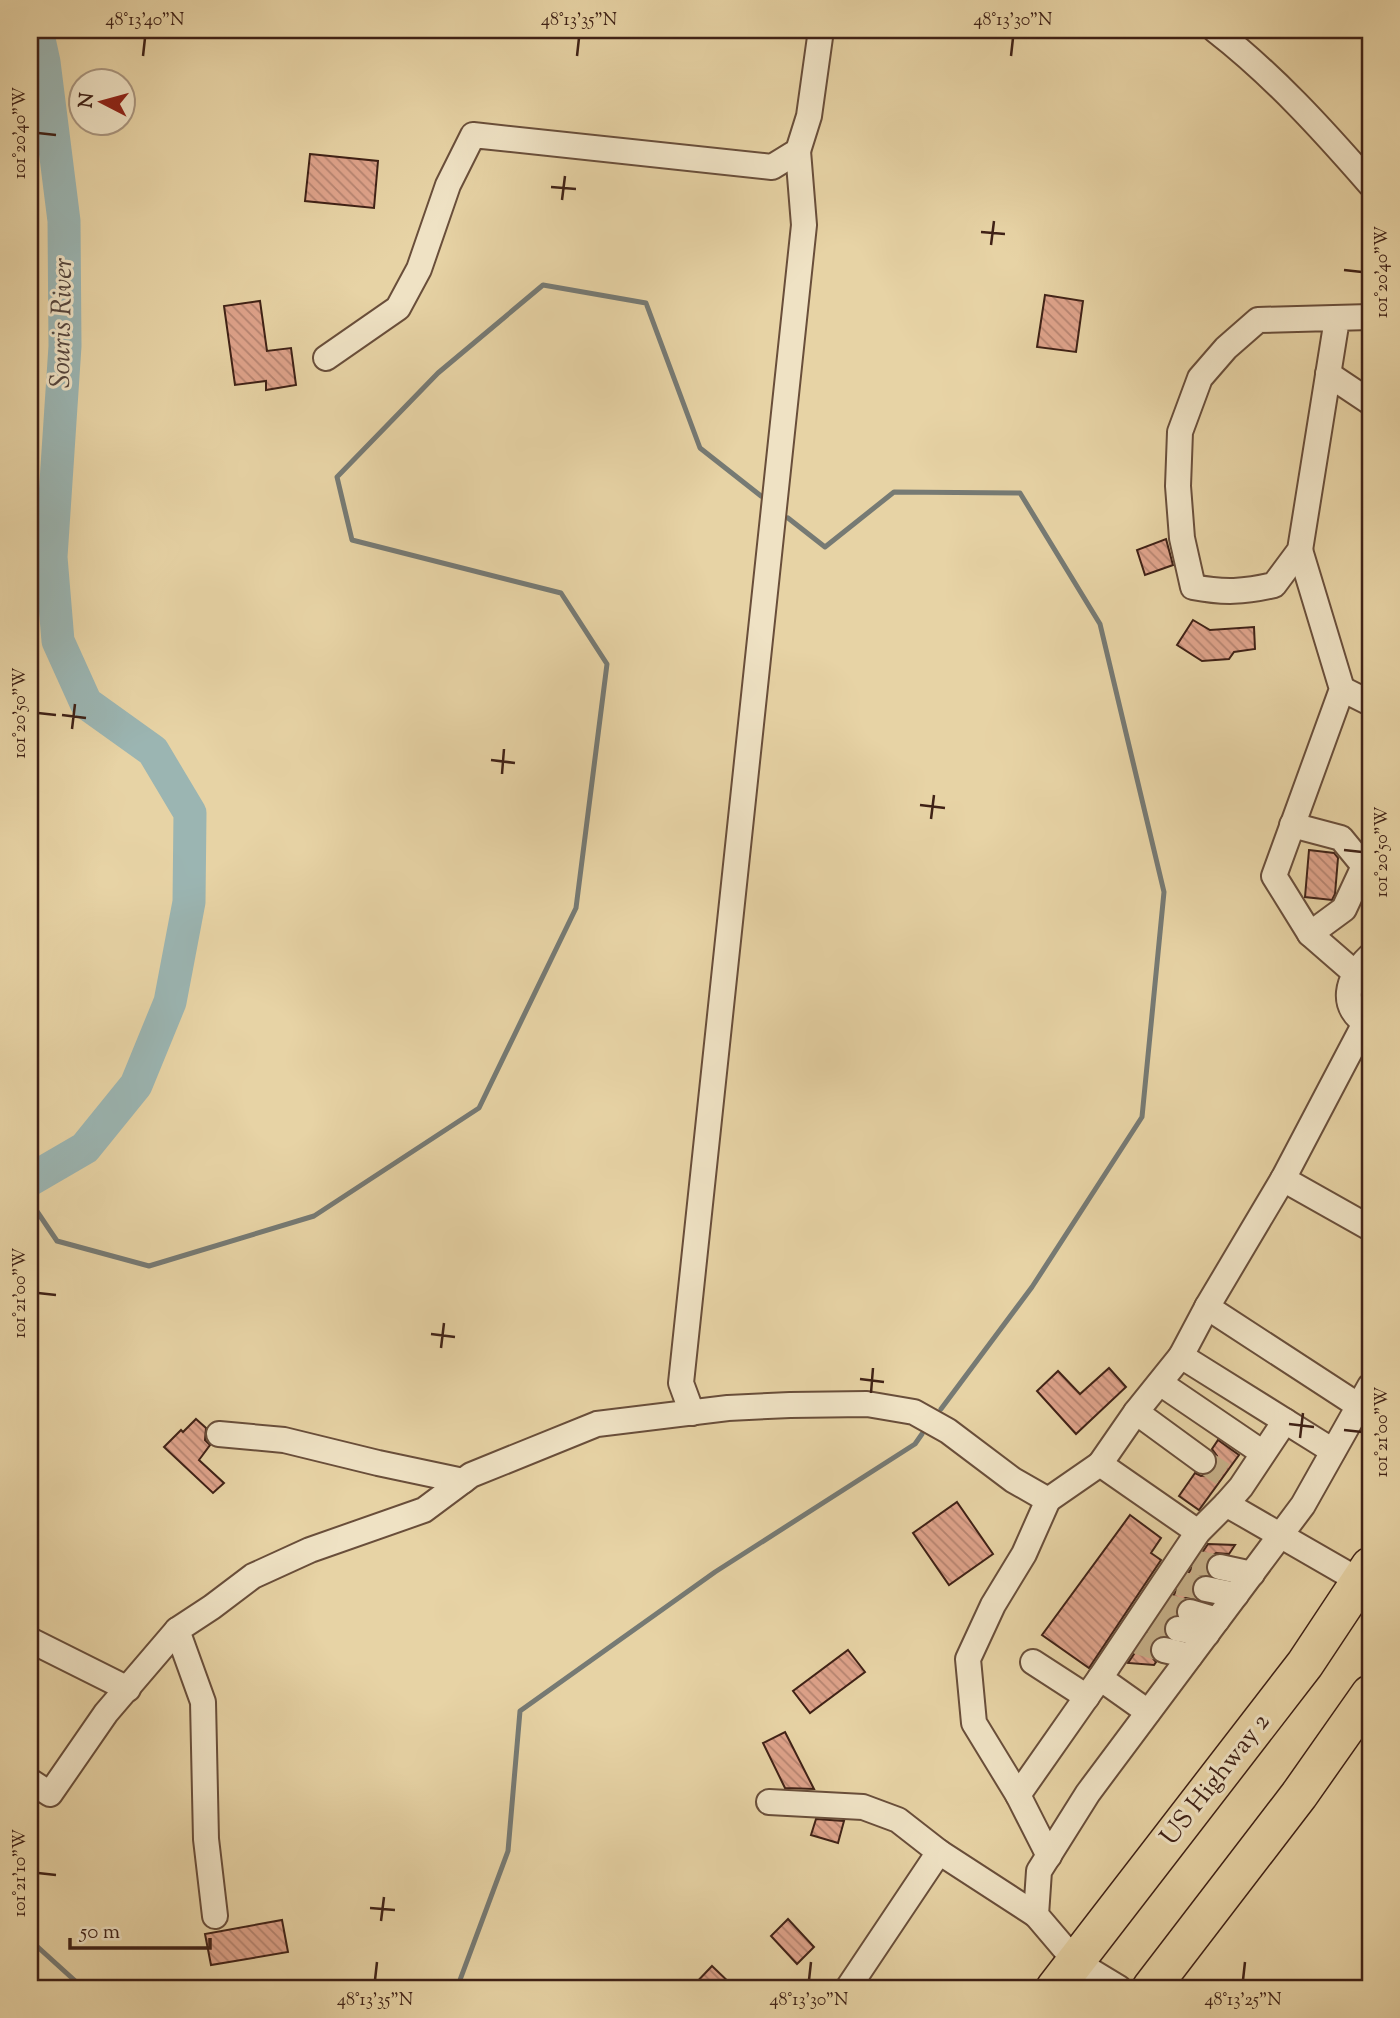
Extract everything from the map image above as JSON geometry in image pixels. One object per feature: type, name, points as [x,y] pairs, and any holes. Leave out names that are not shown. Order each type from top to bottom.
[{"type":"highway","name":"US Highway 2","points":[[1066,1975],[1305,1664],[1367,1578]]},
{"type":"highway","points":[[1151,1988],[1299,1795],[1370,1694]]},
{"type":"street","points":[[692,1413],[681,1383],[804,225],[798,151],[809,116],[821,30]]},
{"type":"street","points":[[1215,30],[1241,50],[1318,124],[1370,184]]},
{"type":"street","points":[[326,358],[398,308],[419,269],[448,185],[473,135],[772,167],[798,151]]},
{"type":"street","points":[[1300,551],[1275,585],[1243,592],[1218,592],[1193,587],[1182,538],[1178,486],[1180,432],[1200,378],[1226,348],[1258,320],[1370,317]]},
{"type":"street","points":[[1049,1856],[1018,1795],[974,1723],[968,1659],[993,1605],[1024,1554],[1048,1500],[1100,1464],[1136,1412],[1170,1370],[1283,1179],[1367,1025],[1351,1007],[1348,986],[1363,965],[1310,934],[1274,876],[1342,689],[1300,551],[1336,319]]},
{"type":"street","points":[[1328,374],[1370,402]]},
{"type":"street","points":[[1342,689],[1370,703]]},
{"type":"street","points":[[1292,825],[1341,838],[1364,866],[1344,909],[1310,934]]},
{"type":"street","points":[[1283,1179],[1370,1228]]},
{"type":"street","points":[[1036,1915],[1039,1871],[1088,1793],[1303,1505],[1365,1396],[1207,1307]]},
{"type":"street","points":[[1170,1370],[1273,1437],[1334,1451]]},
{"type":"street","points":[[1170,1370],[1273,1437]]},
{"type":"street","points":[[30,1781],[50,1794],[106,1713],[177,1630],[253,1576],[310,1550],[424,1510],[471,1475],[597,1424],[790,1405],[867,1404],[914,1412],[948,1431],[1013,1480],[1048,1500]]},
{"type":"street","points":[[1136,1412],[1203,1461]]},
{"type":"street","points":[[219,1434],[284,1440],[463,1481]]},
{"type":"street","points":[[1018,1795],[1144,1623],[1179,1571],[1198,1532],[1273,1437]]},
{"type":"street","points":[[1100,1464],[1198,1532]]},
{"type":"street","points":[[1230,1489],[1280,1535],[1367,1578]]},
{"type":"street","points":[[1220,1567],[1252,1574]]},
{"type":"street","points":[[1206,1588],[1236,1595]]},
{"type":"street","points":[[1184,1621],[1212,1627]]},
{"type":"street","points":[[177,1630],[203,1702],[206,1839],[215,1916]]},
{"type":"street","points":[[30,1640],[128,1689]]},
{"type":"street","points":[[1164,1650],[1190,1656]]},
{"type":"street","points":[[1033,1662],[1148,1712]]},
{"type":"street","points":[[769,1802],[863,1807],[898,1820],[939,1852],[1036,1915],[1066,1975],[1119,1988]]},
{"type":"street","points":[[848,1988],[939,1852]]},
{"type":"building","points":[[310,154],[378,161],[374,208],[305,201]]},
{"type":"building","points":[[1045,295],[1083,301],[1076,352],[1037,347]]},
{"type":"building","points":[[260,301],[267,351],[291,348],[296,385],[266,390],[266,381],[235,385],[224,306]]},
{"type":"building","points":[[1166,539],[1173,565],[1145,575],[1137,550]]},
{"type":"building","points":[[1193,620],[1210,630],[1254,627],[1255,649],[1234,652],[1229,659],[1202,661],[1177,645]]},
{"type":"building","points":[[1309,850],[1334,853],[1338,858],[1335,894],[1332,900],[1305,897]]},
{"type":"building","points":[[1109,1368],[1126,1387],[1076,1434],[1037,1391],[1058,1371],[1080,1394]]},
{"type":"building","points":[[196,1419],[206,1428],[205,1440],[210,1445],[199,1460],[224,1483],[213,1493],[164,1447]]},
{"type":"building","points":[[1218,1440],[1239,1455],[1199,1510],[1179,1496],[1195,1473],[1208,1475],[1215,1469],[1217,1456],[1212,1449]]},
{"type":"building","points":[[957,1502],[993,1554],[949,1585],[913,1533]]},
{"type":"building","points":[[1130,1515],[1161,1538],[1151,1553],[1161,1560],[1089,1668],[1042,1635]]},
{"type":"building","points":[[1208,1544],[1235,1545],[1229,1554],[1216,1553],[1210,1557],[1205,1564],[1208,1574],[1195,1579],[1192,1585],[1194,1598],[1187,1597],[1180,1601],[1175,1615],[1166,1620],[1163,1627],[1165,1635],[1154,1639],[1150,1646],[1150,1655],[1156,1662],[1154,1665],[1128,1663]]},
{"type":"building","points":[[848,1650],[865,1672],[810,1713],[793,1691]]},
{"type":"building","points":[[785,1732],[814,1789],[785,1788],[763,1743]]},
{"type":"building","points":[[816,1819],[844,1821],[838,1843],[811,1835]]},
{"type":"building","points":[[788,1919],[814,1947],[797,1964],[771,1936]]},
{"type":"building","points":[[282,1920],[288,1952],[211,1965],[205,1934]]},
{"type":"building","points":[[712,1966],[735,1988],[691,1988]]},
{"type":"waterway","name":"Souris River","points":[[30,1180],[85,1148],[136,1085],[170,1002],[189,902],[190,813],[153,751],[86,703],[58,641],[51,557],[65,346],[64,221],[44,62],[37,30]]},
{"type":"waterway","points":[[30,1201],[57,1241],[149,1266],[314,1216],[479,1108],[576,908],[607,664],[561,593],[352,540],[337,477],[438,373],[543,285],[646,303],[700,448],[761,496]]},
{"type":"waterway","points":[[788,518],[825,547],[894,492],[1020,493],[1100,624],[1164,892],[1142,1117],[1032,1287],[941,1409]]},
{"type":"waterway","points":[[457,1988],[508,1851],[520,1711],[715,1572],[915,1444],[922,1434]]},
{"type":"waterway","points":[[30,1940],[83,1988]]},
{"type":"tunnel","points":[[1203,1461],[1224,1475]]},
{"type":"tunnel","points":[[1193,1562],[1220,1567]]},
{"type":"tunnel","points":[[1178,1583],[1206,1589]]},
{"type":"tunnel","points":[[1162,1605],[1190,1612]]},
{"type":"tunnel","points":[[1149,1624],[1178,1629]]},
{"type":"tunnel","points":[[1137,1642],[1164,1650]]}]
